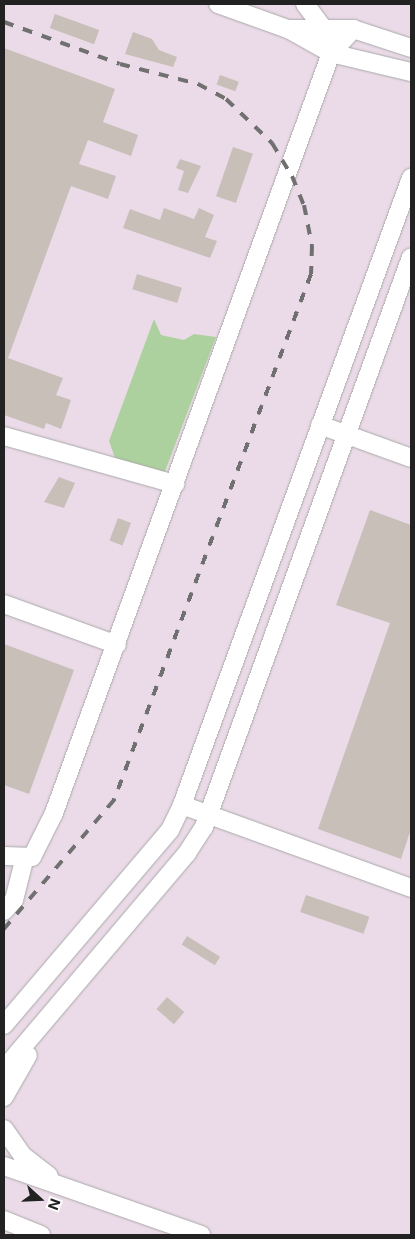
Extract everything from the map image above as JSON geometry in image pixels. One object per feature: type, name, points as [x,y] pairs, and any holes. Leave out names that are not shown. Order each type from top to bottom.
[{"type":"lane","points":[[218,4],[288,30],[331,53],[409,72]]},
{"type":"lane","points":[[305,4],[325,27],[331,53]]},
{"type":"lane","points":[[288,30],[325,27],[354,29],[411,48]]},
{"type":"lane","points":[[4,856],[32,857],[54,813],[117,645],[331,53],[354,29]]},
{"type":"lane","points":[[4,1025],[170,830],[182,805],[411,178]]},
{"type":"lane","points":[[4,1069],[188,853],[209,814],[411,257]]},
{"type":"lane","points":[[320,425],[411,458]]},
{"type":"lane","points":[[4,436],[175,484]]},
{"type":"lane","points":[[4,604],[117,645]]},
{"type":"lane","points":[[182,805],[411,888]]},
{"type":"lane","points":[[4,911],[14,900],[25,856]]},
{"type":"lane","points":[[4,1097],[19,1068],[96,961]]},
{"type":"lane","points":[[4,1129],[22,1156],[61,1186]]},
{"type":"lane","points":[[4,1166],[201,1235]]},
{"type":"lane","points":[[4,1220],[41,1235]]},
{"type":"shaded area","points":[[4,4],[411,4],[411,1235],[4,1235]]},
{"type":"green space","points":[[154,319],[161,335],[184,340],[194,334],[216,337],[164,474],[115,458],[109,441]]},
{"type":"building","points":[[55,14],[99,30],[94,44],[50,28]]},
{"type":"building","points":[[133,32],[152,39],[159,50],[177,57],[173,67],[125,54]]},
{"type":"building","points":[[4,48],[115,89],[103,122],[138,135],[131,156],[88,140],[79,164],[116,176],[108,199],[71,186],[8,358],[63,378],[56,395],[71,400],[61,429],[46,423],[44,429],[4,415]]},
{"type":"building","points":[[220,75],[239,82],[235,91],[217,84]]},
{"type":"building","points":[[233,147],[253,154],[236,203],[216,196]]},
{"type":"building","points":[[180,159],[201,166],[188,193],[178,190],[184,171],[176,168]]},
{"type":"building","points":[[164,208],[194,219],[199,208],[214,215],[205,237],[217,241],[210,258],[123,228],[130,209],[160,220]]},
{"type":"building","points":[[137,274],[182,288],[177,303],[132,289]]},
{"type":"building","points":[[59,477],[75,483],[64,508],[44,502]]},
{"type":"building","points":[[370,510],[411,525],[411,829],[401,859],[318,829],[390,623],[336,605]]},
{"type":"building","points":[[118,518],[131,523],[122,545],[109,540]]},
{"type":"building","points":[[4,644],[74,670],[29,794],[4,785]]},
{"type":"building","points":[[306,895],[369,917],[363,934],[300,912]]},
{"type":"building","points":[[187,936],[220,957],[215,965],[182,944]]},
{"type":"building","points":[[167,997],[184,1012],[174,1024],[157,1009]]},
{"type":"railway","points":[[4,22],[120,64],[198,84],[226,99],[272,143],[292,176],[304,205],[312,246],[311,274],[114,800],[4,929]]}]
